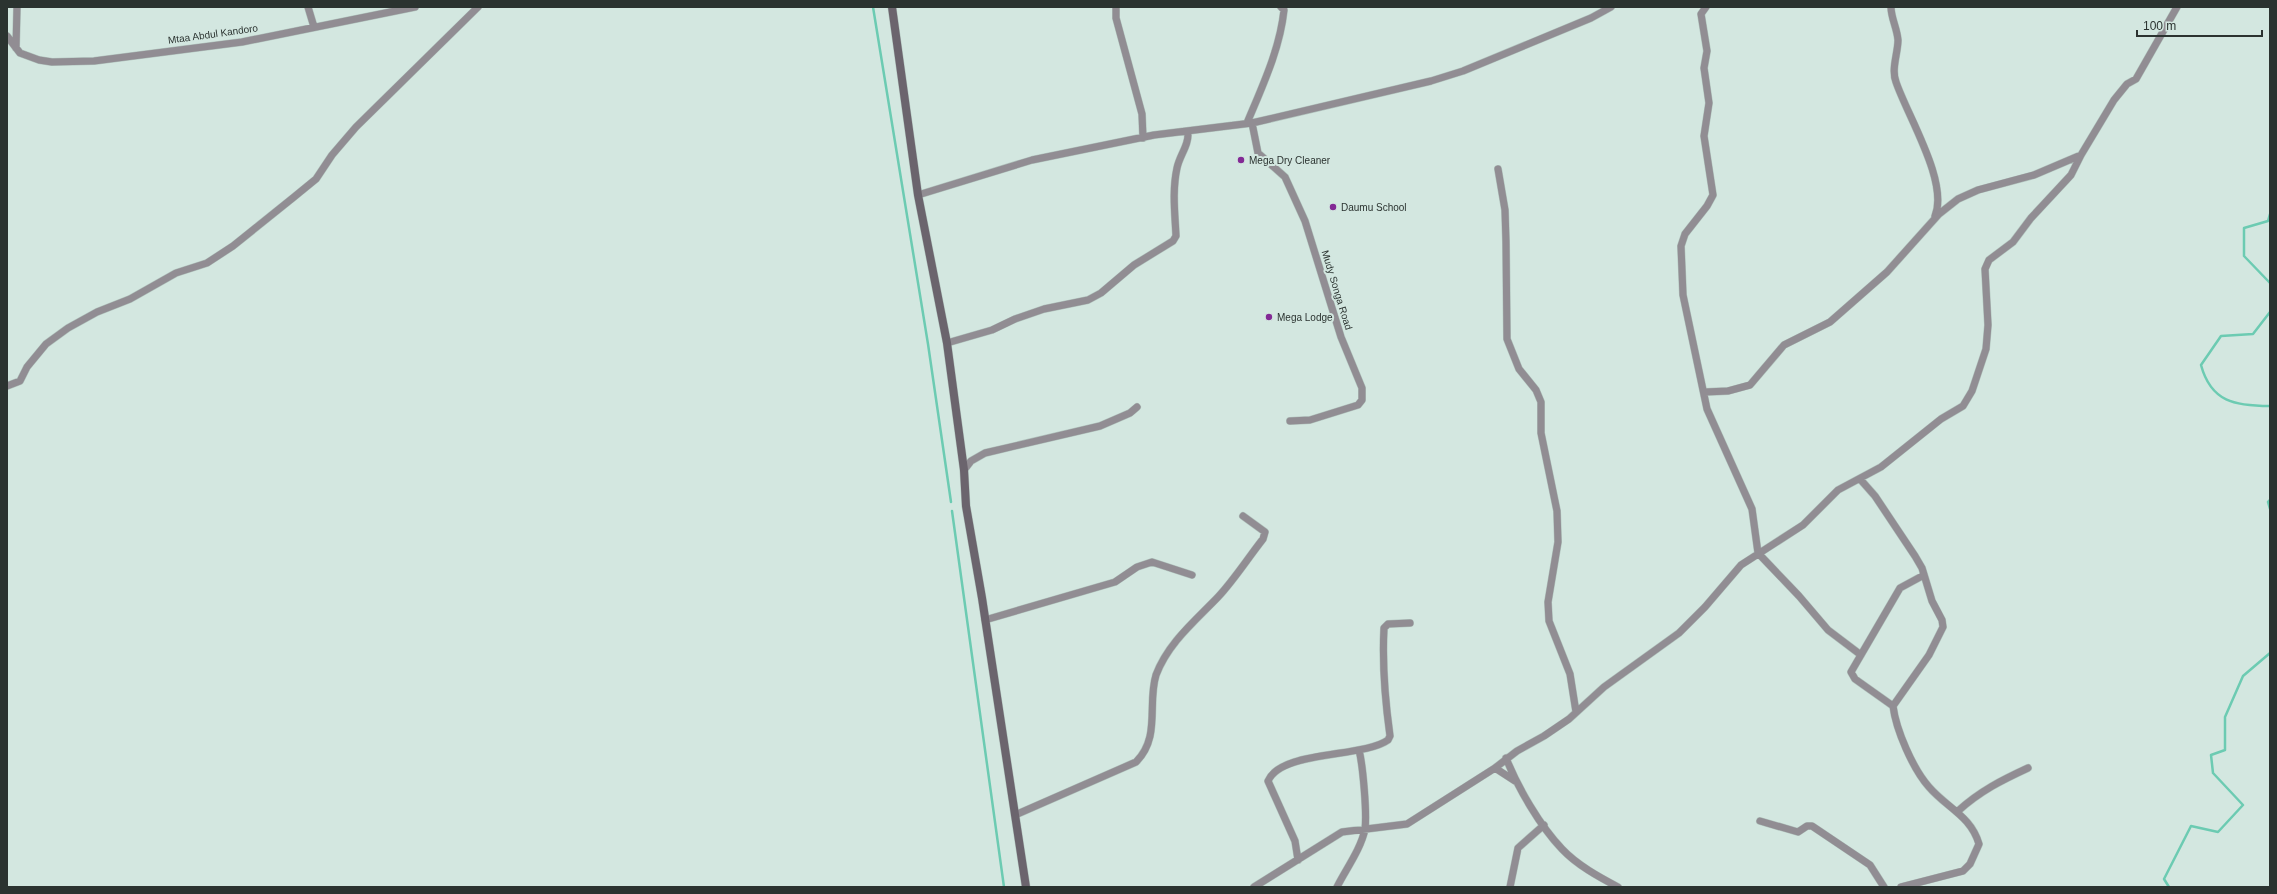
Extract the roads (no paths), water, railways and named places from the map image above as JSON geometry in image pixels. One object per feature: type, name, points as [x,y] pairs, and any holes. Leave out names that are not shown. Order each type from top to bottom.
[{"type":"main road","points":[[892,7],[918,195],[947,343],[964,470],[966,506],[1026,887]]},
{"type":"street","points":[[16,48],[17,7]]},
{"type":"street","points":[[308,7],[314,26]]},
{"type":"street","name":"Mtaa Abdul Kandoro","points":[[16,48],[20,53],[39,60],[52,62],[94,61],[242,42],[314,26],[415,7]]},
{"type":"street","points":[[7,386],[20,381],[27,367],[46,344],[68,328],[98,312],[130,299],[176,273],[207,263],[233,246],[294,197],[316,179],[332,155],[362,121],[478,7]]},
{"type":"street","points":[[1116,7],[1116,18],[1142,114],[1143,138]]},
{"type":"street","points":[[1249,123],[1272,60],[1283,19],[1284,10],[1281,7]]},
{"type":"street","points":[[918,195],[1032,160],[1143,138],[1249,123],[1431,81],[1464,71],[1591,18],[1611,7]]},
{"type":"street","points":[[1706,7],[1701,14],[1707,51],[1704,68],[1709,103],[1704,136],[1713,195],[1707,206],[1685,234],[1681,246],[1682,295],[1704,392],[1711,420],[1752,509],[1758,553],[1799,596],[1828,630],[1861,654]]},
{"type":"street","points":[[1891,7],[1898,37],[1894,73],[1912,117],[1935,183],[1939,203],[1934,220]]},
{"type":"street","points":[[1254,887],[1342,832],[1407,824],[1495,768],[1506,758],[1544,736],[1576,712],[1604,687],[1679,634],[1705,607],[1741,565],[1803,525],[1838,490],[1881,467],[1941,419],[1958,410],[1969,398],[1986,349],[1988,325],[1985,284],[1986,264],[1994,254],[2010,244],[2020,234],[2031,218],[2071,175],[2081,155],[2114,100],[2127,84],[2136,79],[2177,7]]},
{"type":"street","points":[[7,36],[16,48]]},
{"type":"street","name":"Mudy Songa Road","points":[[1249,123],[1258,153],[1285,177],[1305,221],[1341,337],[1362,388],[1362,400],[1358,405],[1310,420],[1290,421]]},
{"type":"street","points":[[947,343],[992,330],[1015,319],[1044,309],[1088,300],[1100,293],[1134,265],[1173,241],[1176,236],[1174,192],[1177,167],[1187,145],[1188,131]]},
{"type":"street","points":[[1704,392],[1728,391],[1750,385],[1784,345],[1830,322],[1887,272],[1934,220],[1958,198],[2034,175],[2081,155]]},
{"type":"street","points":[[1498,169],[1505,210],[1508,274],[1506,318],[1507,339],[1519,369],[1536,390],[1541,402],[1541,433],[1557,511],[1558,542],[1548,602],[1548,620],[1570,674],[1576,712]]},
{"type":"street","points":[[964,470],[971,461],[985,453],[1100,426],[1130,413],[1137,407]]},
{"type":"street","points":[[1860,479],[1875,496],[1915,556],[1924,575],[1943,627],[1930,655],[1893,706]]},
{"type":"street","points":[[1015,816],[1129,765],[1141,757],[1148,742],[1153,722],[1155,680],[1160,664],[1186,628],[1219,596],[1263,539],[1264,532],[1243,516]]},
{"type":"street","points":[[985,620],[1115,582],[1137,567],[1152,562],[1192,575]]},
{"type":"street","points":[[1901,887],[1920,885],[1963,871],[1974,857],[1980,844],[1977,834],[1972,826],[1958,811],[1929,788],[1918,773],[1898,726],[1893,706],[1852,676],[1851,672],[1900,588],[1924,575]]},
{"type":"street","points":[[1298,860],[1295,841],[1268,781],[1270,776],[1290,764],[1317,757],[1359,750],[1385,743],[1390,736],[1384,698],[1382,657],[1384,628],[1388,624],[1410,623]]},
{"type":"street","points":[[1337,887],[1360,843],[1365,828],[1362,762],[1359,750]]},
{"type":"street","points":[[1506,758],[1515,781],[1562,850],[1588,869],[1618,887]]},
{"type":"street","points":[[1495,768],[1515,781]]},
{"type":"street","points":[[1958,811],[1976,795],[1993,784],[2028,768]]},
{"type":"street","points":[[1760,821],[1798,832],[1807,826],[1812,826],[1870,865],[1884,887]]},
{"type":"street","points":[[1510,887],[1518,848],[1544,825]]},
{"type":"waterway","points":[[873,7],[928,344],[951,502]]},
{"type":"waterway","points":[[2270,214],[2268,221],[2244,228],[2244,256],[2270,283]]},
{"type":"waterway","points":[[2270,312],[2253,334],[2221,336],[2201,365],[2205,377],[2211,387],[2226,399],[2235,403],[2246,405],[2270,406]]},
{"type":"waterway","points":[[2270,500],[2268,502],[2270,509]]},
{"type":"waterway","points":[[952,511],[1004,887]]},
{"type":"waterway","points":[[2169,887],[2164,879],[2191,826],[2218,832],[2243,805],[2213,773],[2211,755],[2225,750],[2225,717],[2243,676],[2270,653]]},
{"type":"place","name":"Mega Dry Cleaner","points":[[1241,160]]},
{"type":"place","name":"Daumu School","points":[[1333,207]]},
{"type":"place","name":"Mega Lodge","points":[[1269,317]]}]
